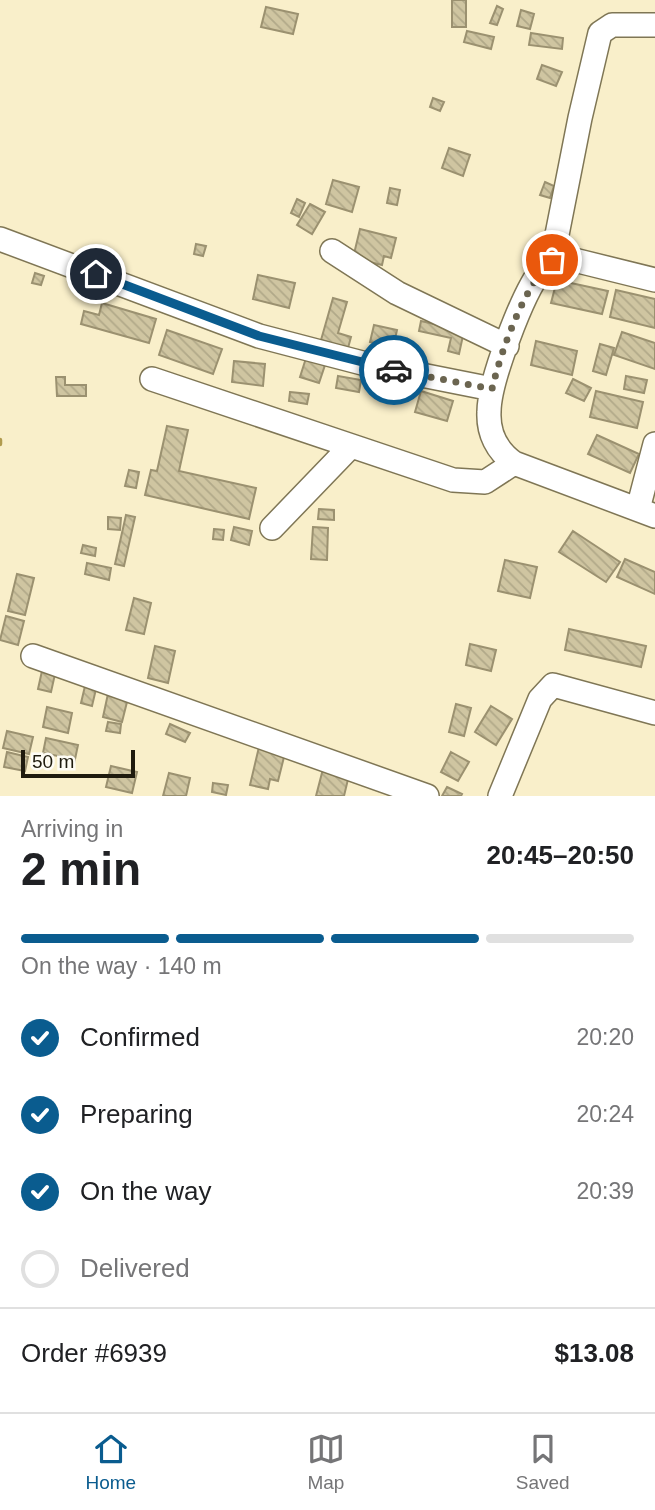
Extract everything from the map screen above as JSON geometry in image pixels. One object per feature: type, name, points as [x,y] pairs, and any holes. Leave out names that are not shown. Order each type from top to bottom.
[{"type":"street","points":[[655,25],[612,25],[600,33],[552,260],[541,271],[507,346],[492,389],[489,415],[494,440],[501,454],[514,463],[647,512],[655,444]]},
{"type":"street","points":[[0,239],[259,336],[366,364],[492,389]]},
{"type":"street","points":[[332,251],[397,293],[507,346]]},
{"type":"street","points":[[552,260],[566,258],[655,280]]},
{"type":"street","points":[[152,379],[350,447],[472,483],[498,476],[514,463]]},
{"type":"street","points":[[272,528],[350,447]]},
{"type":"street","points":[[33,656],[426,796]]},
{"type":"street","points":[[500,796],[540,699],[548,688],[559,685],[655,713]]},
{"type":"building","points":[[452,0],[466,0],[466,27],[452,27]]},
{"type":"building","points":[[497,6],[503,9],[497,25],[490,23]]},
{"type":"building","points":[[266,7],[298,14],[293,34],[261,27]]},
{"type":"building","points":[[521,10],[534,14],[530,29],[517,26]]},
{"type":"building","points":[[467,31],[494,37],[491,49],[464,42]]},
{"type":"building","points":[[531,33],[563,38],[562,49],[529,45]]},
{"type":"building","points":[[542,65],[562,72],[556,86],[537,79]]},
{"type":"building","points":[[433,98],[444,102],[440,111],[430,107]]},
{"type":"building","points":[[449,148],[470,155],[463,176],[442,168]]},
{"type":"building","points":[[333,180],[359,187],[352,212],[326,204]]},
{"type":"building","points":[[545,182],[554,186],[550,198],[540,195]]},
{"type":"building","points":[[390,188],[400,190],[397,205],[387,203]]},
{"type":"building","points":[[297,199],[305,203],[299,217],[291,213]]},
{"type":"building","points":[[310,204],[325,212],[312,234],[297,225]]},
{"type":"building","points":[[360,229],[396,238],[391,258],[384,256],[382,265],[353,258]]},
{"type":"building","points":[[196,244],[206,246],[203,256],[194,254]]},
{"type":"building","points":[[35,273],[44,276],[41,285],[32,283]]},
{"type":"building","points":[[258,275],[295,283],[289,308],[253,299]]},
{"type":"building","points":[[557,280],[608,291],[602,314],[551,303]]},
{"type":"building","points":[[616,290],[655,299],[655,328],[610,317]]},
{"type":"building","points":[[333,298],[347,302],[338,333],[351,337],[348,348],[321,340]]},
{"type":"building","points":[[102,303],[156,319],[149,343],[81,324],[84,311],[99,315]]},
{"type":"building","points":[[421,321],[464,331],[459,354],[448,351],[451,338],[419,331]]},
{"type":"building","points":[[374,325],[397,330],[393,348],[370,342]]},
{"type":"building","points":[[167,330],[222,349],[213,374],[159,355]]},
{"type":"building","points":[[622,332],[655,343],[655,369],[614,355]]},
{"type":"building","points":[[536,341],[577,351],[572,375],[531,365]]},
{"type":"building","points":[[600,344],[614,348],[606,375],[593,371]]},
{"type":"building","points":[[306,358],[325,365],[319,383],[300,377]]},
{"type":"building","points":[[234,361],[265,364],[263,386],[232,382]]},
{"type":"building","points":[[338,376],[361,380],[359,392],[336,388]]},
{"type":"building","points":[[626,376],[647,380],[644,393],[624,389]]},
{"type":"building","points":[[56,377],[65,377],[65,385],[86,385],[86,396],[57,396]]},
{"type":"building","points":[[573,379],[591,388],[584,401],[566,393]]},
{"type":"building","points":[[421,391],[453,401],[447,421],[415,412]]},
{"type":"building","points":[[596,391],[643,402],[637,428],[590,417]]},
{"type":"building","points":[[290,392],[309,394],[307,404],[289,401]]},
{"type":"building","points":[[167,426],[188,430],[179,471],[256,488],[249,519],[145,495],[151,470],[157,471]]},
{"type":"building","points":[[597,435],[639,454],[630,473],[588,454]]},
{"type":"building","points":[[129,470],[139,472],[136,488],[125,486]]},
{"type":"building","points":[[319,509],[334,510],[334,520],[318,519]]},
{"type":"building","points":[[126,515],[135,517],[124,566],[115,564]]},
{"type":"building","points":[[108,517],[121,518],[120,530],[108,529]]},
{"type":"building","points":[[234,527],[252,531],[249,545],[231,540]]},
{"type":"building","points":[[313,527],[328,528],[327,560],[311,559]]},
{"type":"building","points":[[214,529],[224,530],[223,540],[213,539]]},
{"type":"building","points":[[573,531],[620,562],[606,582],[559,552]]},
{"type":"building","points":[[83,545],[96,548],[95,556],[81,553]]},
{"type":"building","points":[[625,559],[655,572],[655,594],[617,577]]},
{"type":"building","points":[[505,560],[537,567],[530,598],[498,591]]},
{"type":"building","points":[[87,563],[111,568],[109,580],[85,574]]},
{"type":"building","points":[[17,574],[34,578],[25,615],[8,611]]},
{"type":"building","points":[[134,598],[151,603],[144,634],[126,630]]},
{"type":"building","points":[[6,616],[24,621],[18,645],[0,640]]},
{"type":"building","points":[[569,629],[646,646],[641,667],[565,650]]},
{"type":"building","points":[[470,644],[496,650],[491,671],[466,665]]},
{"type":"building","points":[[155,646],[175,651],[168,683],[148,678]]},
{"type":"building","points":[[42,671],[55,674],[51,692],[38,689]]},
{"type":"building","points":[[85,686],[96,689],[92,706],[81,703]]},
{"type":"building","points":[[109,689],[129,694],[122,722],[103,717]]},
{"type":"building","points":[[456,704],[471,708],[464,736],[449,732]]},
{"type":"building","points":[[491,706],[512,719],[496,745],[475,732]]},
{"type":"building","points":[[47,707],[72,713],[68,733],[43,727]]},
{"type":"building","points":[[108,722],[121,724],[120,733],[106,731]]},
{"type":"building","points":[[170,724],[190,733],[185,742],[166,734]]},
{"type":"building","points":[[7,731],[33,737],[29,754],[3,748]]},
{"type":"building","points":[[46,738],[78,745],[74,764],[62,761],[63,757],[43,753]]},
{"type":"building","points":[[259,747],[285,753],[278,781],[270,779],[268,789],[250,785]]},
{"type":"building","points":[[7,752],[28,757],[25,771],[4,767]]},
{"type":"building","points":[[451,752],[469,762],[458,781],[441,772]]},
{"type":"building","points":[[111,766],[137,772],[132,793],[106,787]]},
{"type":"building","points":[[323,769],[349,775],[344,796],[316,796]]},
{"type":"building","points":[[169,773],[190,778],[186,796],[163,796]]},
{"type":"building","points":[[213,783],[228,785],[226,795],[212,792]]},
{"type":"building","points":[[447,787],[462,794],[461,796],[442,796]]},
{"type":"way so far","points":[[394,370],[492,389],[496,372],[529,293],[541,271],[552,260]]},
{"type":"route","points":[[96,274],[259,336],[394,370]]}]
